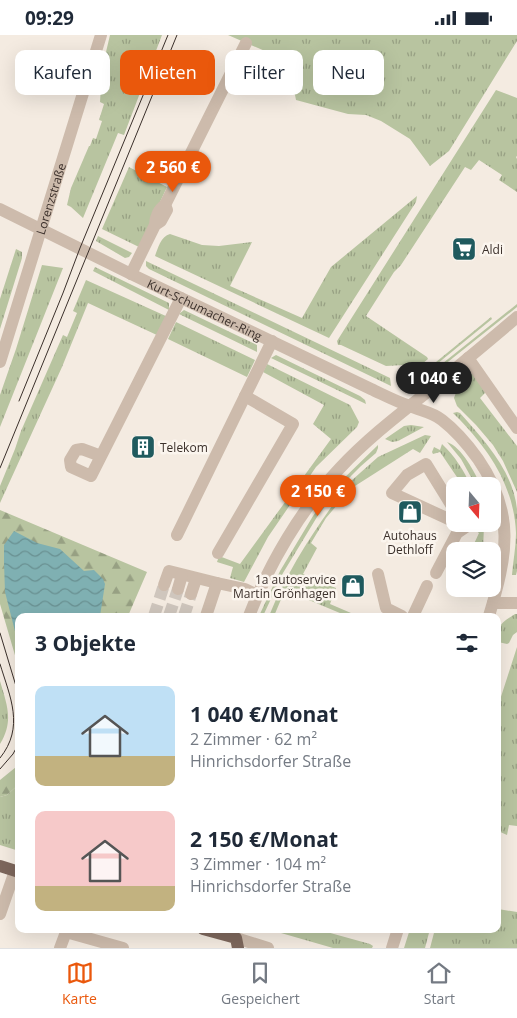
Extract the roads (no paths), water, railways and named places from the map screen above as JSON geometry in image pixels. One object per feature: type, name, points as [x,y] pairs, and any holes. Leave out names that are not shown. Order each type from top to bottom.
[{"type":"main road","points":[[0,866],[15,870]]},
{"type":"main road","points":[[218,933],[236,938]]},
{"type":"street","name":"Lorenzstraße","points":[[0,362],[40,228],[102,35]]},
{"type":"street","points":[[131,274],[155,225],[161,221],[167,210],[166,205],[246,43]]},
{"type":"street","name":"Kurt-Schumacher-Ring","points":[[0,209],[371,389],[409,406],[433,414],[442,420],[468,447],[489,477]]},
{"type":"street","points":[[101,457],[181,298]]},
{"type":"street","points":[[250,613],[257,595],[291,533],[322,488],[356,453],[409,406],[517,317]]},
{"type":"street","points":[[177,535],[272,341]]},
{"type":"street","points":[[468,359],[517,428]]},
{"type":"street","points":[[218,553],[293,424],[245,396]]},
{"type":"street","points":[[446,496],[426,464],[406,475],[392,493],[446,517]]},
{"type":"street","name":"Kurt-Schumacher-Ring","points":[[490,613],[500,574],[505,544],[501,528]]},
{"type":"street","points":[[436,573],[457,533]]},
{"type":"street","points":[[164,585],[169,571],[196,579],[242,588],[257,595]]},
{"type":"street","points":[[378,574],[386,608],[396,613]]},
{"type":"street","points":[[178,589],[182,575]]},
{"type":"street","points":[[191,594],[196,579]]},
{"type":"street","points":[[207,613],[217,583]]},
{"type":"street","points":[[415,613],[427,586]]},
{"type":"street","points":[[493,603],[517,603]]},
{"type":"street","points":[[0,915],[15,876]]},
{"type":"street","points":[[60,948],[65,933]]},
{"type":"street","points":[[73,933],[123,948]]},
{"type":"street","points":[[392,948],[397,933]]},
{"type":"street","points":[[236,938],[268,948]]},
{"type":"water","points":[[14,531],[37,543],[60,549],[84,571],[94,570],[103,579],[105,584],[100,613],[15,613],[15,631],[5,592],[4,545]]},
{"type":"tunnel","points":[[155,613],[164,585]]},
{"type":"tunnel","points":[[170,613],[178,589]]},
{"type":"tunnel","points":[[185,613],[191,594]]},
{"type":"tram line","points":[[19,401],[168,35]]},
{"type":"tram line","points":[[0,468],[177,35]]},
{"type":"tram line","points":[[0,633],[15,683]]},
{"type":"tram line","points":[[0,664],[11,700],[14,723],[8,746],[0,758]]},
{"type":"tram line","points":[[0,769],[15,750]]},
{"type":"place","name":"Aldi","points":[[464,249]]},
{"type":"place","name":"Telekom","points":[[143,447]]},
{"type":"place","name":"Autohaus Dethloff","points":[[410,512]]},
{"type":"place","name":"1a autoservice Martin Grönhagen","points":[[353,586]]}]
